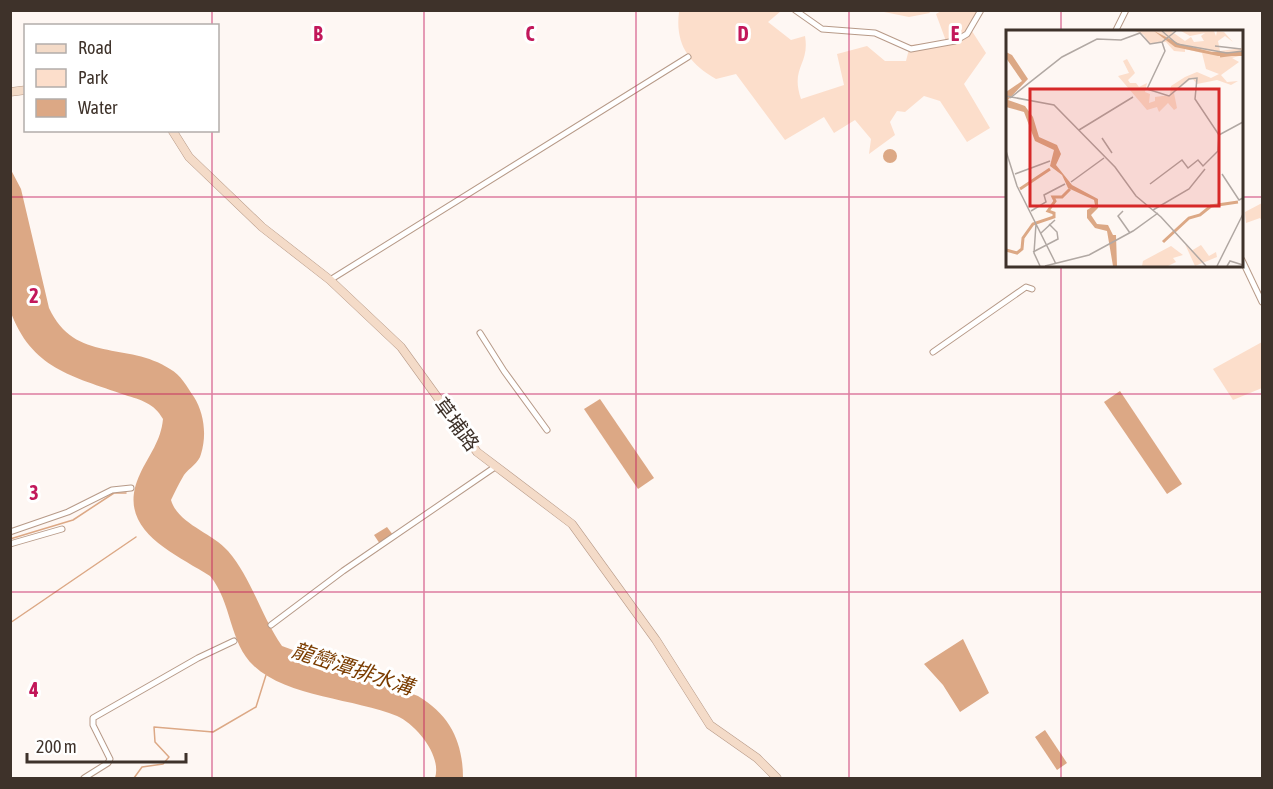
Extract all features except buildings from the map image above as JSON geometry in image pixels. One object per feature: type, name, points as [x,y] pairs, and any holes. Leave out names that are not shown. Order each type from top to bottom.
[{"type":"street","points":[[795,10],[822,29],[875,33],[911,49],[955,41],[967,34],[981,10]]},
{"type":"street","points":[[1116,30],[1126,10]]},
{"type":"street","points":[[330,280],[688,57]]},
{"type":"street","name":"草埔路","points":[[173,132],[189,157],[254,219],[330,280],[401,347],[477,452],[534,494],[579,533],[656,640],[710,725],[757,758],[777,778]]},
{"type":"street","points":[[1243,262],[1263,302]]},
{"type":"street","points":[[933,352],[1026,287],[1032,289]]},
{"type":"street","points":[[480,333],[547,430]]},
{"type":"street","points":[[271,625],[343,571],[495,467]]},
{"type":"street","points":[[10,532],[68,512],[112,490],[131,488]]},
{"type":"street","points":[[10,544],[62,529]]},
{"type":"street","points":[[84,778],[108,763],[110,759],[93,725],[93,718],[198,658],[234,641]]},
{"type":"green space","points":[[928,10],[930,13],[909,17],[879,11]]},
{"type":"green space","points":[[781,11],[768,22],[791,40],[805,36],[805,54],[798,80],[801,99],[844,85],[837,54],[867,46],[885,61],[906,61],[910,45],[946,41],[936,14],[941,11],[980,11],[970,28],[986,53],[964,84],[990,128],[967,142],[940,101],[924,96],[905,112],[897,111],[890,122],[895,135],[869,154],[871,139],[855,120],[834,133],[824,117],[785,140],[736,74],[716,79],[691,59],[685,51],[679,33],[679,12]]},
{"type":"green space","points":[[1262,203],[1262,221],[1260,218],[1246,223],[1245,212]]},
{"type":"green space","points":[[1262,342],[1262,388],[1233,400],[1213,369]]},
{"type":"water","points":[[890,149],[895,151],[897,156],[895,161],[890,163],[885,161],[883,156],[885,151]]},
{"type":"water","points":[[10,168],[21,189],[49,308],[60,326],[73,337],[88,345],[137,356],[170,369],[184,382],[197,403],[204,424],[203,447],[200,457],[184,475],[171,500],[180,515],[228,551],[244,573],[282,646],[418,696],[439,712],[457,741],[463,778],[435,778],[435,760],[431,751],[420,734],[405,720],[380,710],[303,691],[268,676],[254,666],[240,646],[223,598],[210,576],[164,548],[141,524],[135,510],[134,493],[140,474],[157,441],[163,419],[156,409],[147,403],[56,368],[29,346],[19,330],[10,310]]},
{"type":"water","points":[[1120,391],[1182,484],[1167,494],[1104,402]]},
{"type":"water","points":[[600,399],[654,478],[638,489],[584,409]]},
{"type":"water","points":[[387,527],[393,535],[380,544],[374,535]]},
{"type":"water","points":[[963,639],[989,693],[960,712],[943,685],[924,664]]},
{"type":"water","points":[[1045,730],[1067,763],[1057,770],[1035,737]]},
{"type":"waterway","points":[[10,539],[73,520],[114,493],[126,493]]},
{"type":"waterway","points":[[10,623],[136,537]]},
{"type":"waterway","points":[[134,778],[142,767],[163,764],[169,757],[155,742],[154,727],[213,732],[256,707],[266,675]]},
{"type":"water label","name":"龍巒潭排水溝","points":[[353,668]]}]
